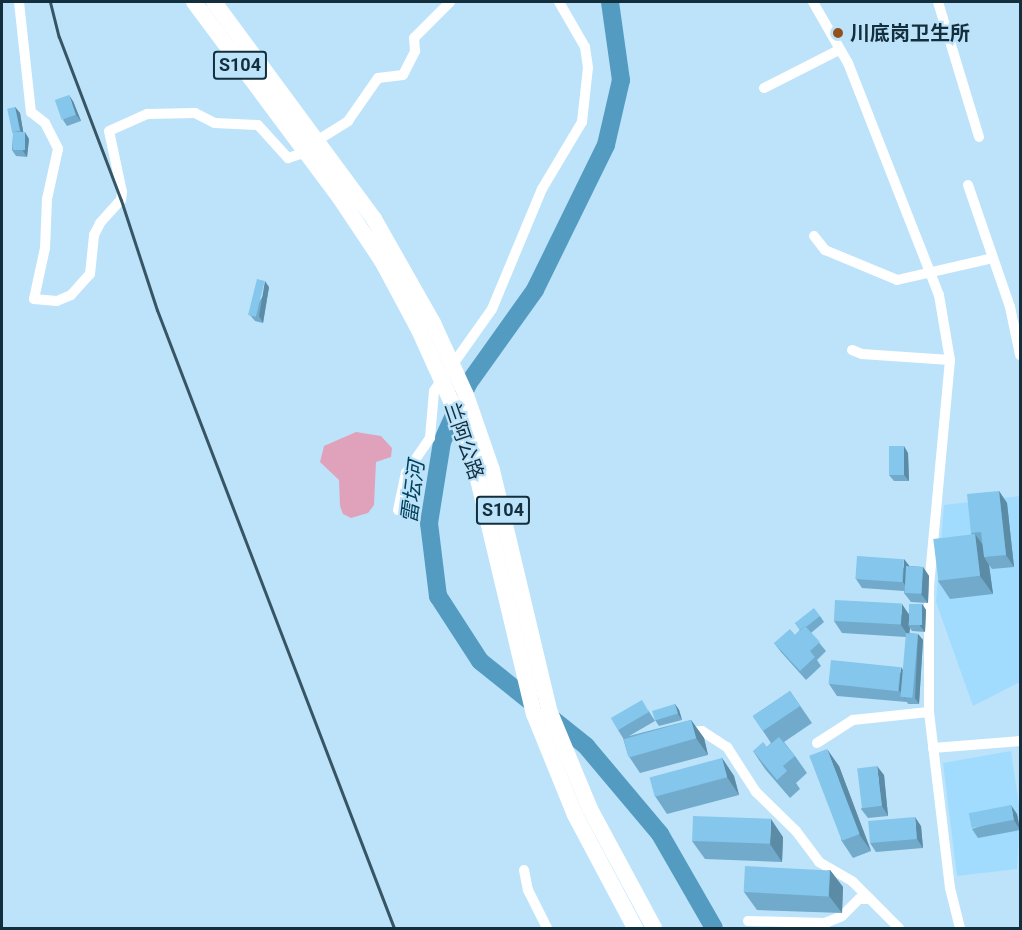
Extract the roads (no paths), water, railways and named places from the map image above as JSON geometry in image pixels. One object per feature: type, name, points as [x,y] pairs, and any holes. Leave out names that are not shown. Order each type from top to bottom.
[{"type":"highway","name":"兰阿公路","points":[[194,2],[294,122],[395,253],[450,359],[500,499],[549,710],[595,819],[654,928]]},
{"type":"highway","name":"兰阿公路","points":[[214,2],[294,122],[382,261],[436,365],[465,438],[488,512],[534,714],[575,815],[635,928]]},
{"type":"street","points":[[19,2],[31,112],[45,123],[58,148],[47,199],[45,248],[34,298],[57,302],[71,295],[90,274],[94,235],[100,222],[121,200],[109,131],[147,114],[195,113],[215,123],[258,125],[288,158],[310,151],[318,140],[348,121],[378,78],[402,75],[415,51],[414,38],[450,2]]},
{"type":"street","points":[[398,510],[406,473],[430,438],[435,391],[492,309],[542,189],[582,122],[588,68],[585,47],[559,2]]},
{"type":"street","points":[[813,2],[848,63],[939,295],[950,360],[929,586],[929,712],[950,888],[960,928]]},
{"type":"street","points":[[938,2],[979,137]]},
{"type":"street","points":[[764,88],[839,50]]},
{"type":"street","points":[[969,185],[993,258],[1020,355]]},
{"type":"street","points":[[814,236],[825,250],[897,280],[931,275],[993,258]]},
{"type":"street","points":[[852,350],[862,354],[950,360]]},
{"type":"street","points":[[817,744],[853,720],[929,712]]},
{"type":"street","points":[[672,735],[702,730],[727,747],[756,792],[796,831],[819,862],[853,882],[899,928]]},
{"type":"street","points":[[933,748],[1020,741]]},
{"type":"street","points":[[524,870],[528,891],[547,928]]},
{"type":"street","points":[[747,921],[825,923],[842,916],[859,899],[870,899]]},
{"type":"waterway","name":"雷坛河","points":[[610,2],[621,80],[606,145],[535,290],[468,384],[442,442],[429,523],[438,596],[480,661],[586,746],[660,834],[714,928]]},
{"type":"railway","points":[[50,2],[59,37],[121,200],[157,310],[394,928]]},
{"type":"place","name":"川底岗卫生所","points":[[838,33]]}]
